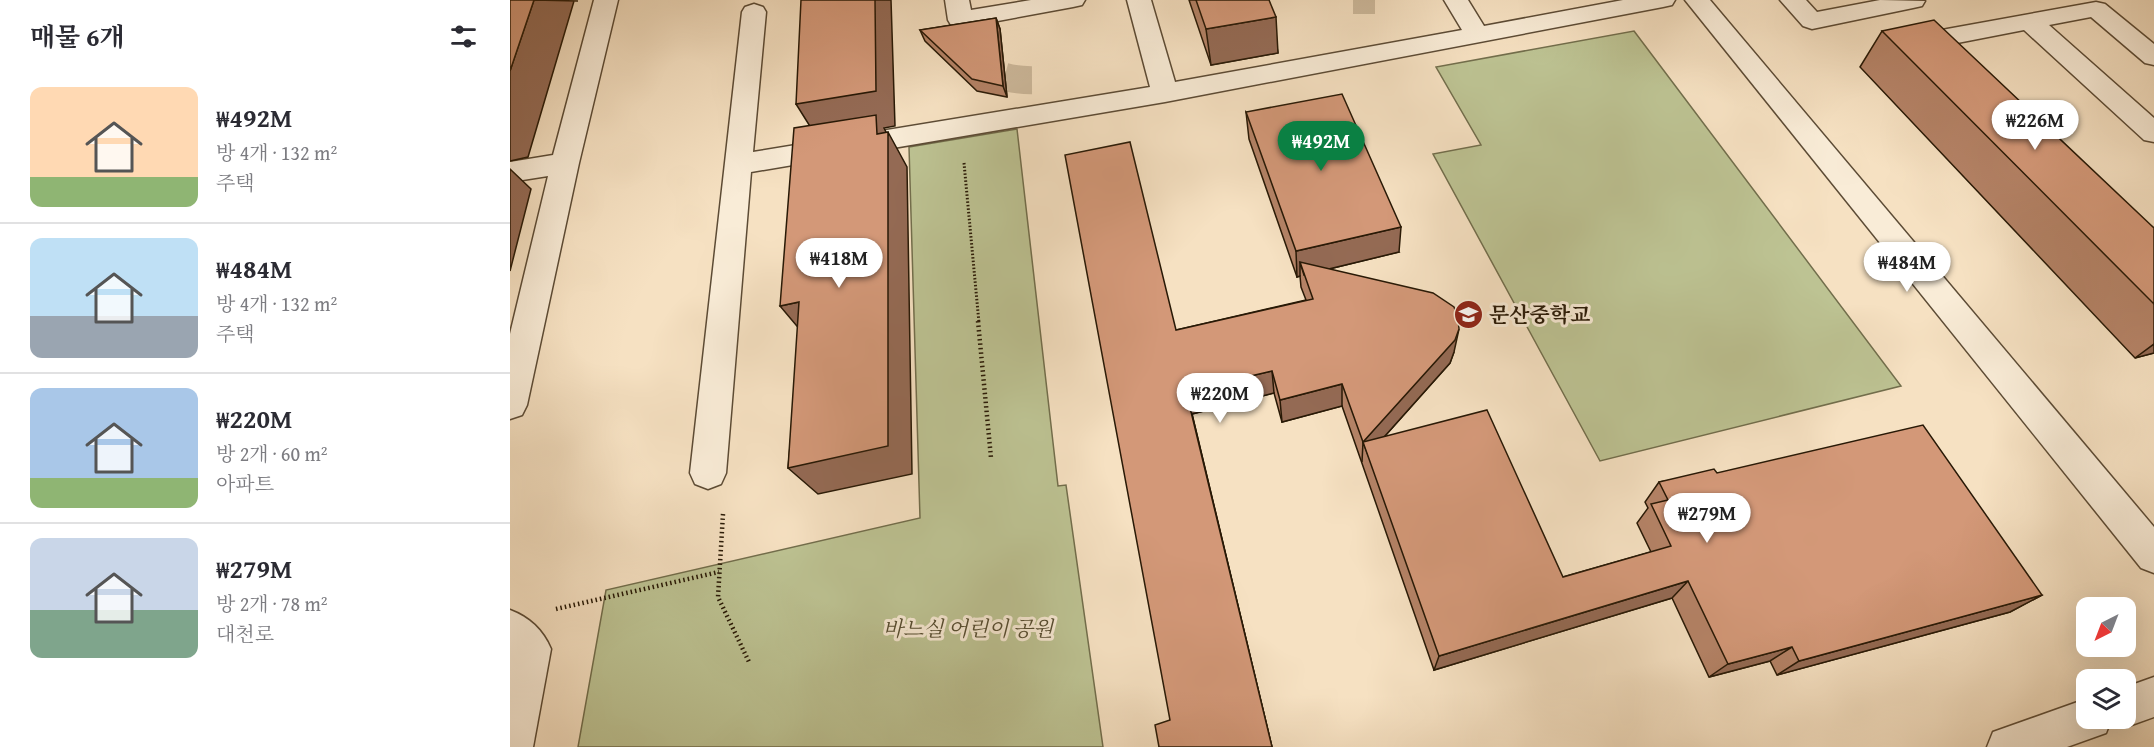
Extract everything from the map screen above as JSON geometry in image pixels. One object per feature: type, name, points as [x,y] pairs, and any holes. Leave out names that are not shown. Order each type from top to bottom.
[{"type":"street","points":[[510,405],[565,163],[606,0]]},
{"type":"street","points":[[957,0],[960,20],[1073,0]]},
{"type":"street","points":[[1139,0],[1165,93]]},
{"type":"street","points":[[1456,0],[1477,35]]},
{"type":"street","points":[[738,164],[1165,93],[1477,35],[1614,4],[1663,0]]},
{"type":"street","points":[[1697,0],[2154,555]]},
{"type":"street","points":[[1792,0],[1812,21],[1912,0]]},
{"type":"street","points":[[1973,62],[1947,37],[2096,9],[2154,57]]},
{"type":"street","points":[[708,473],[754,12]]},
{"type":"street","points":[[2029,21],[2154,133]]},
{"type":"street","points":[[510,172],[565,163]]},
{"type":"street","points":[[510,629],[531,649],[512,747]]},
{"type":"street","points":[[2136,703],[2154,697]]},
{"type":"street","points":[[2008,747],[2076,723]]},
{"type":"path","points":[[961,127],[991,458]]},
{"type":"path","points":[[723,514],[718,597],[749,662]]},
{"type":"path","points":[[545,611],[719,572]]},
{"type":"green space","points":[[1634,31],[1901,386],[1600,461],[1433,154],[1481,145],[1436,67]]},
{"type":"green space","name":"바느실 어린이 공원","points":[[1017,129],[1058,486],[1066,485],[1103,747],[578,747],[606,590],[920,518],[909,147]]},
{"type":"building","points":[[510,0],[534,0],[510,71]]},
{"type":"building","points":[[801,0],[875,0],[876,91],[796,104]]},
{"type":"building","points":[[1196,0],[1269,0],[1276,17],[1206,29]]},
{"type":"building","points":[[996,18],[1003,86],[972,79],[920,30]]},
{"type":"building","points":[[1934,20],[2154,228],[2154,304],[1882,31]]},
{"type":"building","points":[[1342,94],[1401,227],[1296,251],[1246,112]]},
{"type":"building","points":[[876,115],[877,134],[888,132],[888,446],[788,468],[799,302],[780,306],[794,128]]},
{"type":"building","points":[[1130,142],[1176,330],[1313,299],[1300,262],[1433,293],[1454,307],[1458,318],[1459,329],[1455,340],[1363,442],[1342,384],[1280,400],[1272,371],[1186,391],[1272,747],[1159,747],[1155,725],[1170,720],[1065,155]]},
{"type":"building","points":[[1487,410],[1563,577],[1671,546],[1651,504],[1668,500],[1659,482],[1714,469],[1717,473],[1923,425],[2042,595],[1799,661],[1792,647],[1728,664],[1688,581],[1439,656],[1363,442]]},
{"type":"tunnel","points":[[1353,0],[1375,0]]},
{"type":"tunnel","points":[[974,53],[976,63],[998,75],[1013,79],[1038,80]]},
{"type":"place","name":"문산중학교","points":[[1468,314]]}]
